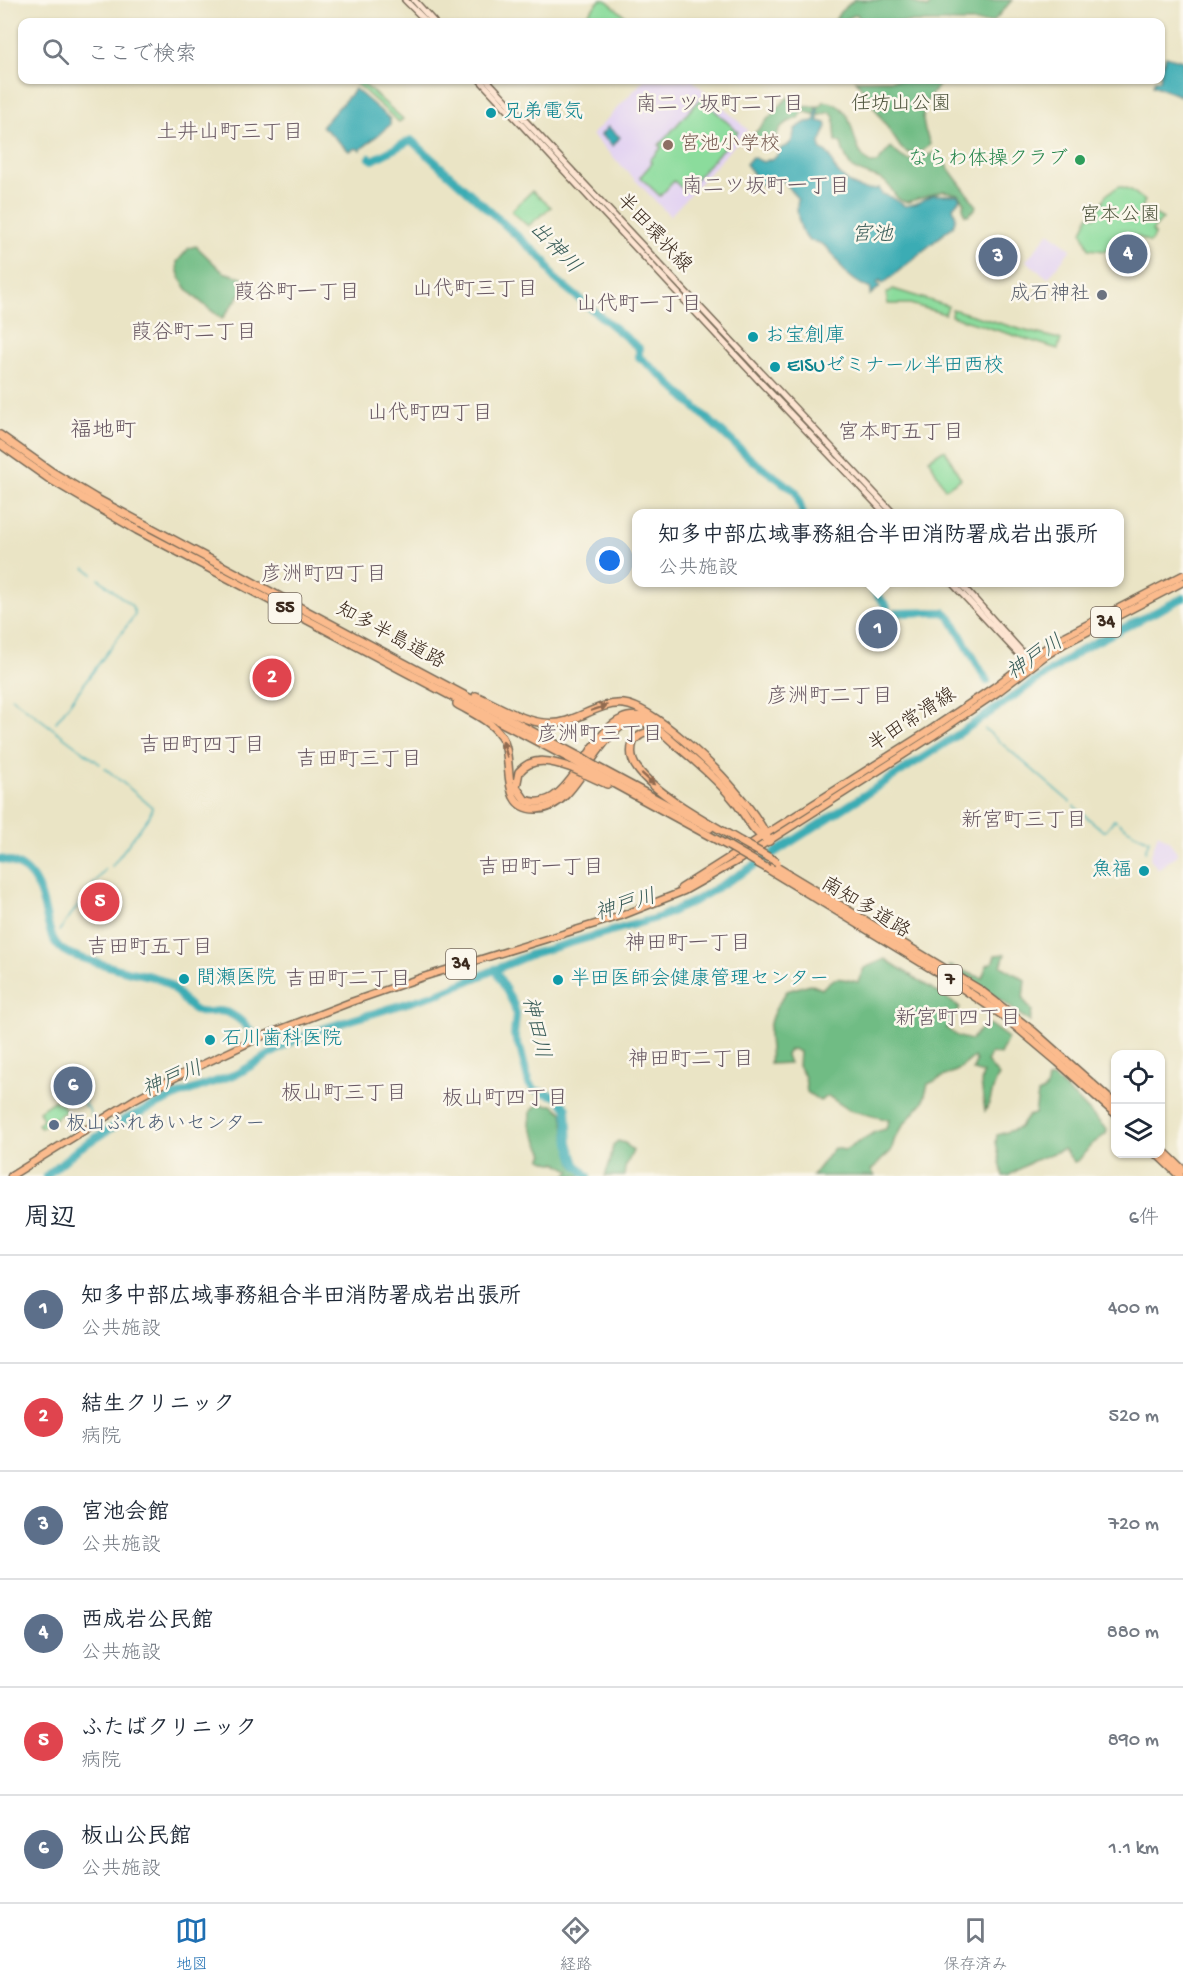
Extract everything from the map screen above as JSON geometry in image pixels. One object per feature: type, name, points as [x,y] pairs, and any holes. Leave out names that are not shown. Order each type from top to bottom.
[{"type":"highway","name":"知多半島道路","points":[[0,435],[52,472],[95,498],[446,685],[576,763]]},
{"type":"highway","name":"知多半島道路","points":[[0,444],[48,478],[137,530],[576,763]]},
{"type":"highway","points":[[405,671],[409,677],[484,720],[497,731],[507,749],[509,785],[520,804],[530,808],[546,808],[562,798],[602,745],[621,726],[632,722],[645,722],[665,735],[728,793],[765,837]]},
{"type":"highway","points":[[446,685],[451,685],[518,716],[542,723],[562,722],[605,705],[619,704],[638,708],[656,719],[733,788],[765,837]]},
{"type":"highway","points":[[589,770],[576,763],[537,762],[519,772],[516,788],[525,800],[537,803],[548,800],[564,788],[600,738],[615,723],[628,716],[656,719]]},
{"type":"highway","points":[[665,735],[650,731],[637,736],[631,748],[633,762],[652,784],[735,844]]},
{"type":"highway","name":"南知多道路","points":[[576,763],[735,844]]},
{"type":"highway","name":"南知多道路","points":[[589,770],[782,870],[980,990],[1042,1038],[1115,1104]]},
{"type":"highway","name":"南知多道路","points":[[772,865],[984,1002],[1030,1037],[1111,1110]]},
{"type":"highway","points":[[1165,1152],[1183,1170]]},
{"type":"highway","points":[[1161,1158],[1180,1176]]},
{"type":"main road","points":[[405,0],[423,18]]},
{"type":"main road","points":[[414,0],[430,18]]},
{"type":"main road","name":"半田環状線","points":[[484,84],[764,386],[882,509]]},
{"type":"main road","name":"半田環状線","points":[[491,84],[890,509]]},
{"type":"main road","name":"半田常滑線","points":[[11,1176],[135,1099],[263,1036],[423,977],[621,916],[684,891],[933,728],[1080,627],[1183,575]]},
{"type":"main road","name":"半田常滑線","points":[[1030,663],[1183,582]]},
{"type":"main road","points":[[956,587],[1030,663]]},
{"type":"main road","points":[[963,587],[1030,663]]},
{"type":"shaded area","name":"宮池小学校","points":[[640,84],[696,84],[748,130],[670,216],[592,135]]},
{"type":"shaded area","points":[[1049,232],[1071,249],[1048,278],[1026,261]]},
{"type":"shaded area","points":[[1158,833],[1168,840],[1177,852],[1176,856],[1158,869],[1150,858]]},
{"type":"green space","points":[[600,0],[606,0],[627,18],[586,18]]},
{"type":"green space","points":[[854,0],[908,0],[927,8],[935,0],[1012,0],[996,18],[859,18],[857,14],[848,18],[836,18]]},
{"type":"green space","points":[[356,84],[364,84],[403,119],[399,122]]},
{"type":"green space","name":"任坊山公園","points":[[859,84],[940,84],[927,101],[923,113],[930,144],[924,150],[916,153],[909,153],[901,148]]},
{"type":"green space","points":[[788,97],[798,107],[820,106],[824,101],[844,111],[862,156],[870,163],[877,163],[891,147],[908,160],[936,152],[976,205],[975,209],[965,215],[964,202],[958,194],[943,191],[908,202],[900,200],[884,181],[851,166],[841,143],[836,141],[834,117],[830,112],[819,116],[803,111],[799,118],[783,126],[771,147],[753,135]]},
{"type":"green space","points":[[701,98],[738,132],[685,191],[674,181],[660,196],[640,177],[652,163],[650,160],[661,148],[659,145]]},
{"type":"green space","name":"宮本公園","points":[[1119,186],[1131,190],[1145,201],[1142,207],[1163,219],[1152,231],[1155,234],[1150,243],[1134,237],[1113,252],[1089,249],[1082,232],[1089,215],[1095,217],[1106,195]]},
{"type":"green space","points":[[532,191],[551,207],[528,226],[512,210]]},
{"type":"green space","points":[[196,246],[223,272],[243,278],[248,284],[222,319],[199,301],[181,280],[177,262],[189,248]]},
{"type":"green space","points":[[893,289],[948,306],[945,314],[910,304],[888,304],[886,294]]},
{"type":"green space","points":[[952,309],[1061,340],[1058,349],[951,316]]},
{"type":"green space","points":[[943,450],[961,479],[945,489],[929,459]]},
{"type":"green space","points":[[1005,954],[1001,966],[1025,980],[1023,999],[1032,1011],[1030,1022],[1002,1001],[949,968],[950,966],[982,978],[987,965],[993,962],[995,955]]},
{"type":"green space","points":[[885,959],[960,1008],[946,1028],[959,1037],[971,1040],[982,1027],[989,1024],[1008,1038],[1000,1055],[991,1053],[987,1062],[999,1076],[985,1111],[981,1083],[983,1073],[973,1070],[976,1061],[974,1057],[958,1070],[928,1084],[923,1102],[895,1138],[891,1151],[871,1170],[875,1176],[812,1176],[834,1148],[845,1150],[875,1132],[886,1129],[889,1120],[849,1110],[828,1096],[820,1101],[807,1092],[805,1077],[798,1066],[799,1052],[793,1049],[789,1050],[786,1055],[789,1063],[770,1064],[771,1019],[787,991],[810,984],[822,989],[838,978],[858,982],[864,968]]},
{"type":"green space","points":[[1053,1078],[1107,1130],[1106,1134],[1091,1145],[1079,1160],[1074,1162],[1064,1149],[1033,1161],[1008,1176],[1003,1176],[996,1142],[997,1135],[1019,1128],[1028,1116],[1035,1114],[1038,1094],[1046,1089],[1048,1079]]},
{"type":"green space","points":[[55,1100],[62,1104],[66,1111],[41,1128],[38,1124],[43,1119],[39,1111]]},
{"type":"green space","points":[[538,1104],[553,1105],[563,1113],[566,1142],[573,1166],[584,1176],[565,1176],[571,1171],[557,1163],[541,1159],[544,1154],[530,1125],[531,1111]]},
{"type":"green space","points":[[618,1141],[625,1143],[633,1151],[624,1176],[605,1176],[613,1145]]},
{"type":"water","points":[[1166,56],[1183,61],[1183,87],[1180,96],[1153,85],[1165,84]]},
{"type":"water","points":[[355,89],[390,119],[390,125],[360,150],[356,148],[349,151],[322,126]]},
{"type":"water","name":"宮池","points":[[816,108],[818,108],[818,121],[826,123],[827,126],[820,149],[829,155],[834,167],[848,182],[859,188],[879,188],[882,194],[905,206],[933,195],[958,195],[960,199],[953,207],[956,217],[953,226],[883,284],[880,280],[877,283],[880,287],[870,295],[871,289],[858,283],[847,274],[827,248],[822,244],[809,241],[806,237],[798,216],[798,199],[786,182],[776,180],[770,185],[761,184],[746,164],[752,157],[763,162],[776,157],[781,148],[792,141],[795,129],[806,122],[815,121]]},
{"type":"water","points":[[608,127],[620,137],[613,146],[601,135]]},
{"type":"waterway","name":"出神川","points":[[370,158],[373,160],[411,140],[545,261],[554,278],[639,348],[639,357],[667,380],[752,460],[796,492],[801,509]]},
{"type":"waterway","points":[[85,568],[93,574]]},
{"type":"waterway","points":[[56,722],[135,613],[132,606],[99,579]]},
{"type":"waterway","name":"出神川","points":[[870,587],[887,607]]},
{"type":"waterway","name":"神戸川","points":[[46,1176],[78,1149],[126,1119],[178,1095],[239,1073],[312,1032],[440,993],[532,954],[660,917],[693,902],[757,864],[941,746],[1084,648],[1183,598]]},
{"type":"waterway","name":"出神川","points":[[896,613],[944,612],[950,617],[987,681]]},
{"type":"waterway","points":[[11,697],[100,764]]},
{"type":"waterway","points":[[985,729],[1070,802]]},
{"type":"waterway","points":[[105,768],[152,807],[150,815],[112,866]]},
{"type":"waterway","points":[[1074,806],[1103,831],[1114,820],[1116,821]]},
{"type":"waterway","points":[[1119,823],[1131,831]]},
{"type":"waterway","points":[[1133,833],[1149,840],[1145,852]]},
{"type":"waterway","points":[[0,859],[18,865],[30,875],[38,888],[55,942],[64,951],[96,963],[157,978],[172,987],[194,1010],[199,1012],[223,1011],[233,1015],[252,1032]]},
{"type":"waterway","points":[[59,931],[105,869]]},
{"type":"waterway","name":"神田川","points":[[495,969],[514,1005],[516,1014],[514,1035],[521,1051],[529,1084],[535,1090],[558,1097],[567,1109],[569,1143],[576,1164],[588,1176]]},
{"type":"waterway","points":[[70,1102],[80,1098],[85,1101],[84,1106],[88,1107],[91,1115]]},
{"type":"place","name":"兄弟電気","points":[[491,113]]},
{"type":"place","name":"宮池小学校","points":[[668,145]]},
{"type":"place","name":"ならわ体操クラブ","points":[[1080,160]]},
{"type":"place","name":"西成岩公民館","points":[[1128,254]]},
{"type":"place","name":"宮池会館","points":[[998,257]]},
{"type":"place","name":"成石神社","points":[[1102,295]]},
{"type":"place","name":"お宝創庫","points":[[753,337]]},
{"type":"place","name":"EISUゼミナール半田西校","points":[[775,367]]},
{"type":"place","name":"知多中部広域事務組合半田消防署成岩出張所","points":[[878,629]]},
{"type":"place","name":"結生クリニック","points":[[272,678]]},
{"type":"place","name":"魚福","points":[[1144,871]]},
{"type":"place","name":"ふたばクリニック","points":[[100,902]]},
{"type":"place","name":"間瀬医院","points":[[184,979]]},
{"type":"place","name":"半田医師会健康管理センター","points":[[558,980]]},
{"type":"place","name":"石川歯科医院","points":[[210,1040]]},
{"type":"place","name":"板山公民館","points":[[73,1086]]},
{"type":"place","name":"板山ふれあいセンター","points":[[54,1125]]},
{"type":"district","name":"南二ツ坂町二丁目","points":[[720,106]]},
{"type":"district","name":"土井山町三丁目","points":[[230,134]]},
{"type":"district","name":"南二ツ坂町一丁目","points":[[766,188]]},
{"type":"district","name":"山代町三丁目","points":[[475,291]]},
{"type":"district","name":"葭谷町一丁目","points":[[297,294]]},
{"type":"district","name":"山代町一丁目","points":[[639,306]]},
{"type":"district","name":"葭谷町二丁目","points":[[194,334]]},
{"type":"district","name":"山代町四丁目","points":[[430,415]]},
{"type":"district","name":"福地町","points":[[103,432]]},
{"type":"district","name":"宮本町五丁目","points":[[901,434]]},
{"type":"district","name":"彦洲町四丁目","points":[[324,576]]},
{"type":"district","name":"彦洲町二丁目","points":[[830,698]]},
{"type":"district","name":"彦洲町三丁目","points":[[600,736]]},
{"type":"district","name":"吉田町四丁目","points":[[202,747]]},
{"type":"district","name":"吉田町三丁目","points":[[359,761]]},
{"type":"district","name":"新宮町三丁目","points":[[1024,822]]},
{"type":"district","name":"吉田町一丁目","points":[[541,869]]},
{"type":"district","name":"神田町一丁目","points":[[688,945]]},
{"type":"district","name":"吉田町五丁目","points":[[150,949]]},
{"type":"district","name":"吉田町二丁目","points":[[348,981]]},
{"type":"district","name":"新宮町四丁目","points":[[958,1020]]},
{"type":"district","name":"神田町二丁目","points":[[691,1061]]},
{"type":"district","name":"板山町三丁目","points":[[344,1095]]},
{"type":"district","name":"板山町四丁目","points":[[505,1100]]}]
